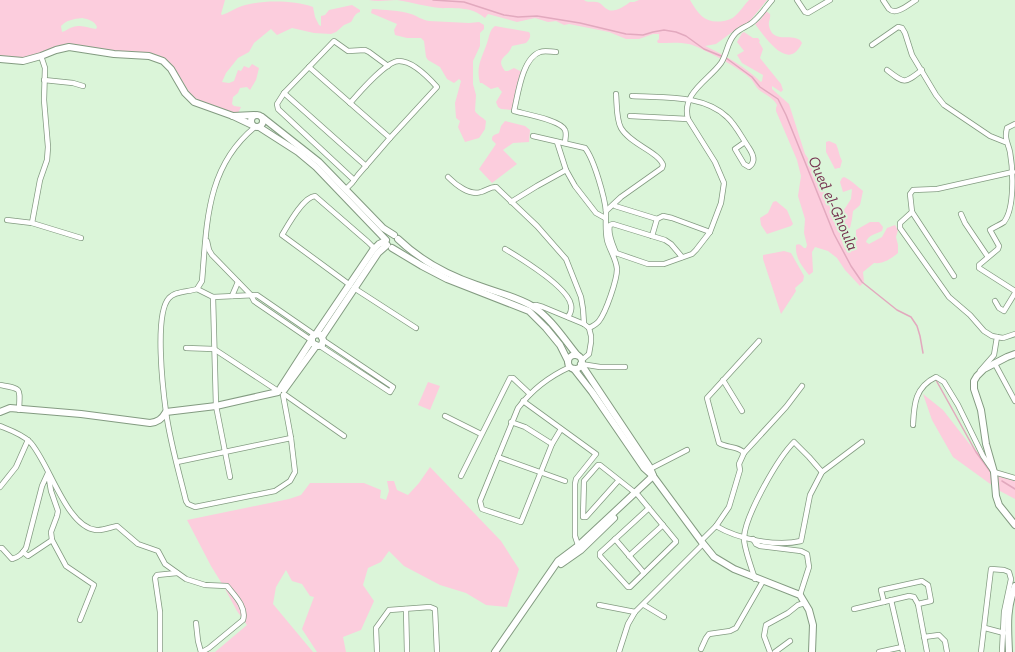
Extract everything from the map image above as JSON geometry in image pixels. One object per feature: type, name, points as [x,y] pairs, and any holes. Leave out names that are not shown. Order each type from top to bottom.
[{"type":"street","points":[[533,136],[585,148],[590,153],[606,211],[605,218],[607,241],[614,253],[654,265],[664,264],[682,258],[696,250],[710,232],[720,203],[724,184],[714,162],[688,119],[687,110],[690,100],[698,86],[721,63],[733,35],[738,30],[752,23],[759,17],[772,0]]},
{"type":"street","points":[[797,0],[805,12],[808,13],[830,0]]},
{"type":"street","points":[[883,0],[889,9],[893,11],[900,10],[916,0]]},
{"type":"street","points":[[872,45],[900,27],[905,32],[912,55],[944,106],[990,136],[1005,142],[1009,148],[1014,181],[1013,203],[1009,214],[1003,222],[990,230],[999,246],[998,249],[979,265],[979,268],[1015,294],[1004,311],[999,308],[995,301]]},
{"type":"street","points":[[354,180],[278,109],[277,104],[284,93],[334,41],[348,51],[360,49],[369,52],[388,66]]},
{"type":"street","points":[[0,59],[23,61],[69,47],[114,54],[149,56],[163,61],[171,69],[185,93],[198,105],[232,116],[255,126],[272,135],[311,163],[388,243],[422,266],[447,279],[529,311],[546,328],[560,346],[571,365],[592,392],[644,468],[654,478],[714,557],[724,564],[755,579],[800,595],[805,603],[813,625],[812,652]]},
{"type":"street","points":[[556,52],[540,52],[529,61],[524,70],[514,111],[549,119],[562,126],[566,133],[565,143]]},
{"type":"street","points":[[32,224],[40,180],[47,160],[48,147],[44,100],[45,68],[41,56]]},
{"type":"street","points":[[346,189],[437,87],[411,64],[397,61],[388,66],[366,85],[350,103]]},
{"type":"street","points":[[309,67],[390,138]]},
{"type":"street","points":[[887,70],[897,79],[904,82],[908,81],[922,70]]},
{"type":"street","points":[[44,80],[73,83],[83,86]]},
{"type":"street","points":[[284,93],[366,166]]},
{"type":"street","points":[[606,211],[621,197],[662,168],[663,164],[657,156],[636,144],[621,128],[619,123],[616,94]]},
{"type":"street","points":[[632,96],[690,100],[710,106],[725,115],[745,142],[752,154],[753,164],[749,167],[744,164],[735,149],[745,142]]},
{"type":"street","points":[[254,115],[251,119],[255,126]]},
{"type":"street","points":[[232,116],[258,115],[262,117],[310,154],[383,228],[425,261],[440,270],[520,300],[540,312],[551,323],[580,360],[650,469],[654,478]]},
{"type":"street","points":[[630,116],[688,119]]},
{"type":"street","points":[[197,289],[202,281],[211,196],[215,185],[230,154],[241,139],[255,126],[263,122],[262,117]]},
{"type":"street","points":[[1005,142],[1007,128],[1015,124]]},
{"type":"street","points":[[557,142],[566,170],[575,186],[596,213],[605,218]]},
{"type":"street","points":[[512,202],[566,170]]},
{"type":"street","points":[[954,276],[912,212],[910,194],[913,190],[937,189],[1013,172]]},
{"type":"street","points":[[448,177],[454,183],[469,192],[476,193],[491,187],[496,187],[547,237],[566,259],[581,297],[584,324]]},
{"type":"street","points":[[373,250],[373,247],[368,242],[315,196],[308,198],[294,215],[282,235],[352,286],[416,328]]},
{"type":"street","points":[[615,206],[657,219],[663,216],[672,218],[710,232]]},
{"type":"street","points":[[912,212],[900,224],[900,228],[949,297],[984,331],[992,336],[1003,338],[1015,334]]},
{"type":"street","points":[[961,214],[965,223],[988,257]]},
{"type":"street","points":[[652,236],[657,219]]},
{"type":"street","points":[[7,220],[32,224],[81,238]]},
{"type":"street","points":[[589,328],[599,321],[604,313],[614,286],[617,268],[609,229],[611,224],[668,241],[682,258]]},
{"type":"street","points":[[352,286],[378,253],[388,243],[388,236],[396,237]]},
{"type":"street","points":[[206,237],[209,250],[212,255],[251,295]]},
{"type":"street","points":[[166,412],[216,406],[281,392],[352,286],[373,250],[379,244],[388,243],[398,245],[396,237]]},
{"type":"street","points":[[505,249],[543,273],[568,298],[571,305],[568,317]]},
{"type":"street","points":[[232,296],[238,282]]},
{"type":"street","points":[[281,392],[291,438],[295,472],[288,482],[275,490],[195,508],[188,504],[186,501],[166,412],[160,349],[161,322],[167,299],[172,295],[197,289],[213,297],[257,295],[317,340],[390,392],[393,387],[317,340]]},
{"type":"street","points":[[213,297],[216,406],[230,477]]},
{"type":"street","points":[[532,306],[543,306],[584,324],[589,328],[591,336],[590,352],[588,356],[580,360]]},
{"type":"street","points":[[997,337],[994,355],[984,364],[974,382],[974,389],[981,410],[986,444],[994,472],[996,496],[999,506],[1015,525]]},
{"type":"street","points":[[743,454],[744,452],[742,450],[721,445],[718,441],[706,399],[759,341]]},
{"type":"street","points":[[186,348],[214,349],[281,392],[344,436]]},
{"type":"street","points":[[977,376],[984,369],[1015,354]]},
{"type":"street","points":[[571,365],[571,356],[600,367],[625,367]]},
{"type":"street","points":[[571,365],[579,368],[580,360]]},
{"type":"street","points":[[995,364],[1015,400]]},
{"type":"street","points":[[561,429],[552,444],[521,522],[482,509],[480,501],[518,408],[530,394],[571,365]]},
{"type":"street","points":[[913,426],[919,391],[926,382],[936,377],[944,382],[958,405],[983,456],[994,472],[1015,478]]},
{"type":"street","points":[[461,476],[510,378],[513,378],[530,394]]},
{"type":"street","points":[[723,380],[742,411]]},
{"type":"street","points":[[0,385],[19,390],[20,410]]},
{"type":"street","points":[[619,652],[628,624],[635,612],[644,605],[702,542],[729,508],[740,470],[739,464],[743,454],[782,412],[802,386]]},
{"type":"street","points":[[523,401],[596,454],[576,479],[575,484],[576,536],[579,549]]},
{"type":"street","points":[[0,412],[10,408],[82,414],[150,423],[158,421],[166,412]]},
{"type":"street","points":[[444,416],[481,434]]},
{"type":"street","points":[[512,422],[526,427],[552,444]]},
{"type":"street","points":[[0,426],[28,440],[40,456],[57,490],[72,514],[84,525],[95,530],[117,526],[138,544],[158,550],[165,564],[177,574],[192,582],[205,585],[227,586],[243,607],[245,614],[242,622],[209,648],[201,652],[196,623]]},
{"type":"street","points":[[177,462],[291,438]]},
{"type":"street","points":[[0,487],[16,467],[28,440]]},
{"type":"street","points":[[755,579],[744,538],[750,515],[772,472],[795,442],[822,472]]},
{"type":"street","points":[[716,526],[744,538],[785,543],[801,541],[810,495],[822,472],[862,442]]},
{"type":"street","points":[[650,469],[686,450]]},
{"type":"street","points":[[498,457],[565,481]]},
{"type":"street","points":[[619,480],[586,517],[583,517],[584,481],[598,465],[600,465],[619,480],[636,494],[649,508],[676,542],[630,587],[628,587],[600,556],[600,553],[649,508]]},
{"type":"street","points":[[48,473],[51,491],[58,511],[50,532],[52,540],[66,566],[94,585],[80,620]]},
{"type":"street","points":[[0,548],[2,548],[12,559],[24,552],[42,486],[48,473]]},
{"type":"street","points":[[499,652],[561,564],[579,549],[654,478]]},
{"type":"street","points":[[629,556],[663,525]]},
{"type":"street","points":[[615,539],[644,573]]},
{"type":"street","points":[[754,539],[756,544],[762,546],[799,550],[807,554],[809,562],[808,573],[800,595]]},
{"type":"street","points":[[24,552],[28,556],[52,540]]},
{"type":"street","points":[[495,652],[558,561],[579,549]]},
{"type":"street","points":[[981,652],[992,570],[1004,570],[1009,572],[1012,579],[1004,612],[1005,633],[1009,652]]},
{"type":"street","points":[[160,652],[160,612],[155,578],[157,575],[161,574],[177,574]]},
{"type":"street","points":[[884,602],[881,590],[922,580],[928,585],[931,601],[918,604]]},
{"type":"street","points":[[701,649],[709,634],[730,631],[736,628],[762,581]]},
{"type":"street","points":[[1002,652],[1009,607],[1015,586]]},
{"type":"street","points":[[854,609],[912,596],[918,604],[927,652]]},
{"type":"street","points":[[879,652],[902,650],[891,600]]},
{"type":"street","points":[[770,652],[764,636],[766,625],[788,613],[798,605],[805,603]]},
{"type":"street","points":[[599,604],[635,612]]},
{"type":"street","points":[[644,605],[664,617]]},
{"type":"street","points":[[377,652],[376,628],[389,610],[430,607],[435,608],[438,652]]},
{"type":"street","points":[[406,608],[407,652]]},
{"type":"street","points":[[985,628],[1005,633]]},
{"type":"street","points":[[924,637],[939,635],[945,641],[947,652]]},
{"type":"street","points":[[775,652],[790,641]]},
{"type":"shaded area","points":[[0,0],[225,0],[222,15],[239,7],[250,4],[287,2],[313,7],[315,17],[321,26],[321,16],[325,15],[329,10],[352,5],[360,10],[351,22],[331,34],[314,33],[292,28],[277,35],[271,29],[254,43],[249,52],[238,58],[226,73],[222,82],[229,83],[234,81],[238,70],[241,71],[244,66],[249,68],[252,64],[259,68],[256,80],[250,90],[247,87],[240,88],[238,93],[233,97],[232,104],[234,106],[241,107],[238,113],[232,113],[197,101],[168,61],[156,55],[80,46],[22,59],[0,56]],"holes":[[[82,18],[95,23],[97,27],[96,29],[85,26],[76,26],[62,32],[61,26],[66,22],[73,19]]]},
{"type":"shaded area","points":[[369,0],[397,0],[379,1]]},
{"type":"shaded area","points":[[397,0],[584,0],[588,2],[598,2],[612,11],[619,9],[630,2],[639,0],[690,0],[696,10],[703,17],[707,20],[717,22],[733,18],[749,0],[767,0],[749,22],[716,44],[705,46],[748,71],[761,82],[763,75],[742,63],[737,55],[744,51],[737,42],[742,33],[744,32],[753,38],[758,38],[763,49],[760,58],[781,84],[783,90],[781,92],[772,86],[772,89],[789,104],[805,154],[817,171],[832,213],[840,216],[851,199],[852,189],[843,192],[840,182],[842,178],[844,177],[849,180],[863,191],[860,205],[853,211],[850,228],[842,230],[840,235],[844,247],[848,252],[854,250],[856,247],[856,230],[870,222],[879,222],[883,227],[882,231],[870,236],[866,242],[869,244],[882,237],[887,228],[895,225],[898,230],[896,237],[898,253],[887,261],[874,263],[863,272],[864,282],[860,286],[845,270],[837,258],[828,251],[815,247],[812,252],[813,272],[809,275],[800,262],[796,250],[797,244],[804,248],[806,248],[807,245],[804,233],[805,219],[798,196],[801,176],[797,160],[776,111],[777,105],[771,98],[758,89],[747,75],[712,54],[689,44],[658,43],[657,41],[659,39],[659,34],[653,34],[639,39],[626,39],[609,32],[569,24],[564,25],[556,21],[548,22],[535,18],[517,22],[488,14],[485,18],[480,14],[469,10],[458,8],[441,8]]},
{"type":"shaded area","points":[[372,9],[402,12],[429,21],[479,22],[484,25],[484,29],[480,33],[480,46],[473,61],[473,84],[476,95],[475,111],[486,121],[485,129],[479,138],[465,142],[458,127],[460,121],[456,118],[455,103],[461,81],[459,79],[454,83],[447,79],[440,67],[428,60],[426,57],[424,41],[421,38],[407,38],[395,35],[394,30],[397,24],[371,13]]},
{"type":"shaded area","points":[[766,11],[770,14],[769,26],[774,35],[796,38],[802,43],[796,51],[790,55],[784,54],[777,50],[755,24],[761,19]]},
{"type":"shaded area","points":[[495,26],[529,32],[530,35],[526,43],[512,46],[501,62],[505,71],[514,68],[522,72],[512,110],[501,109],[498,107],[496,102],[502,92],[498,87],[491,89],[480,83],[479,68],[481,59],[490,32]]},
{"type":"shaded area","points":[[505,121],[525,126],[530,130],[529,142],[513,143],[503,150],[517,164],[492,183],[479,169],[496,144],[492,140],[493,136],[499,133],[501,126]]},
{"type":"shaded area","points":[[829,141],[837,146],[842,161],[840,168],[835,169],[826,152],[826,142]]},
{"type":"shaded area","points":[[776,201],[787,210],[793,224],[767,234],[761,225],[760,218],[768,213],[773,202]]},
{"type":"shaded area","points":[[784,251],[791,253],[804,276],[803,281],[795,288],[796,291],[781,314],[763,255]]},
{"type":"shaded area","points":[[428,382],[440,386],[430,410],[418,405]]},
{"type":"shaded area","points":[[923,394],[943,410],[971,446],[999,472],[1015,480],[1015,499],[1000,491],[953,457],[932,420]]},
{"type":"shaded area","points":[[430,467],[501,541],[519,569],[507,607],[486,605],[466,593],[440,585],[404,566],[389,551],[381,562],[368,568],[363,585],[374,601],[361,630],[343,637],[346,652],[317,652],[302,629],[314,597],[310,596],[302,584],[292,581],[286,570],[276,587],[273,604],[313,652],[215,652],[247,625],[237,611],[211,566],[187,520],[289,499],[301,495],[310,483],[364,483],[381,490],[380,498],[386,500],[389,491],[387,481],[394,481],[397,490],[408,495],[419,483]]},
{"type":"waterway","name":"Oued el-Ghoula","points":[[433,0],[464,2],[504,15],[518,17],[537,16],[580,23],[626,34],[643,35],[664,30],[676,32],[686,36],[704,49],[721,56]]},
{"type":"waterway","name":"Oued el-Ghoula","points":[[726,58],[752,77],[760,87],[778,99],[786,115],[834,234],[851,266],[862,282],[897,310],[911,317],[917,326],[923,353]]},
{"type":"waterway","name":"Oued el-Ghoula","points":[[936,380],[976,452],[992,474]]},
{"type":"waterway","name":"Oued el-Ghoula","points":[[1002,481],[1015,489]]}]
